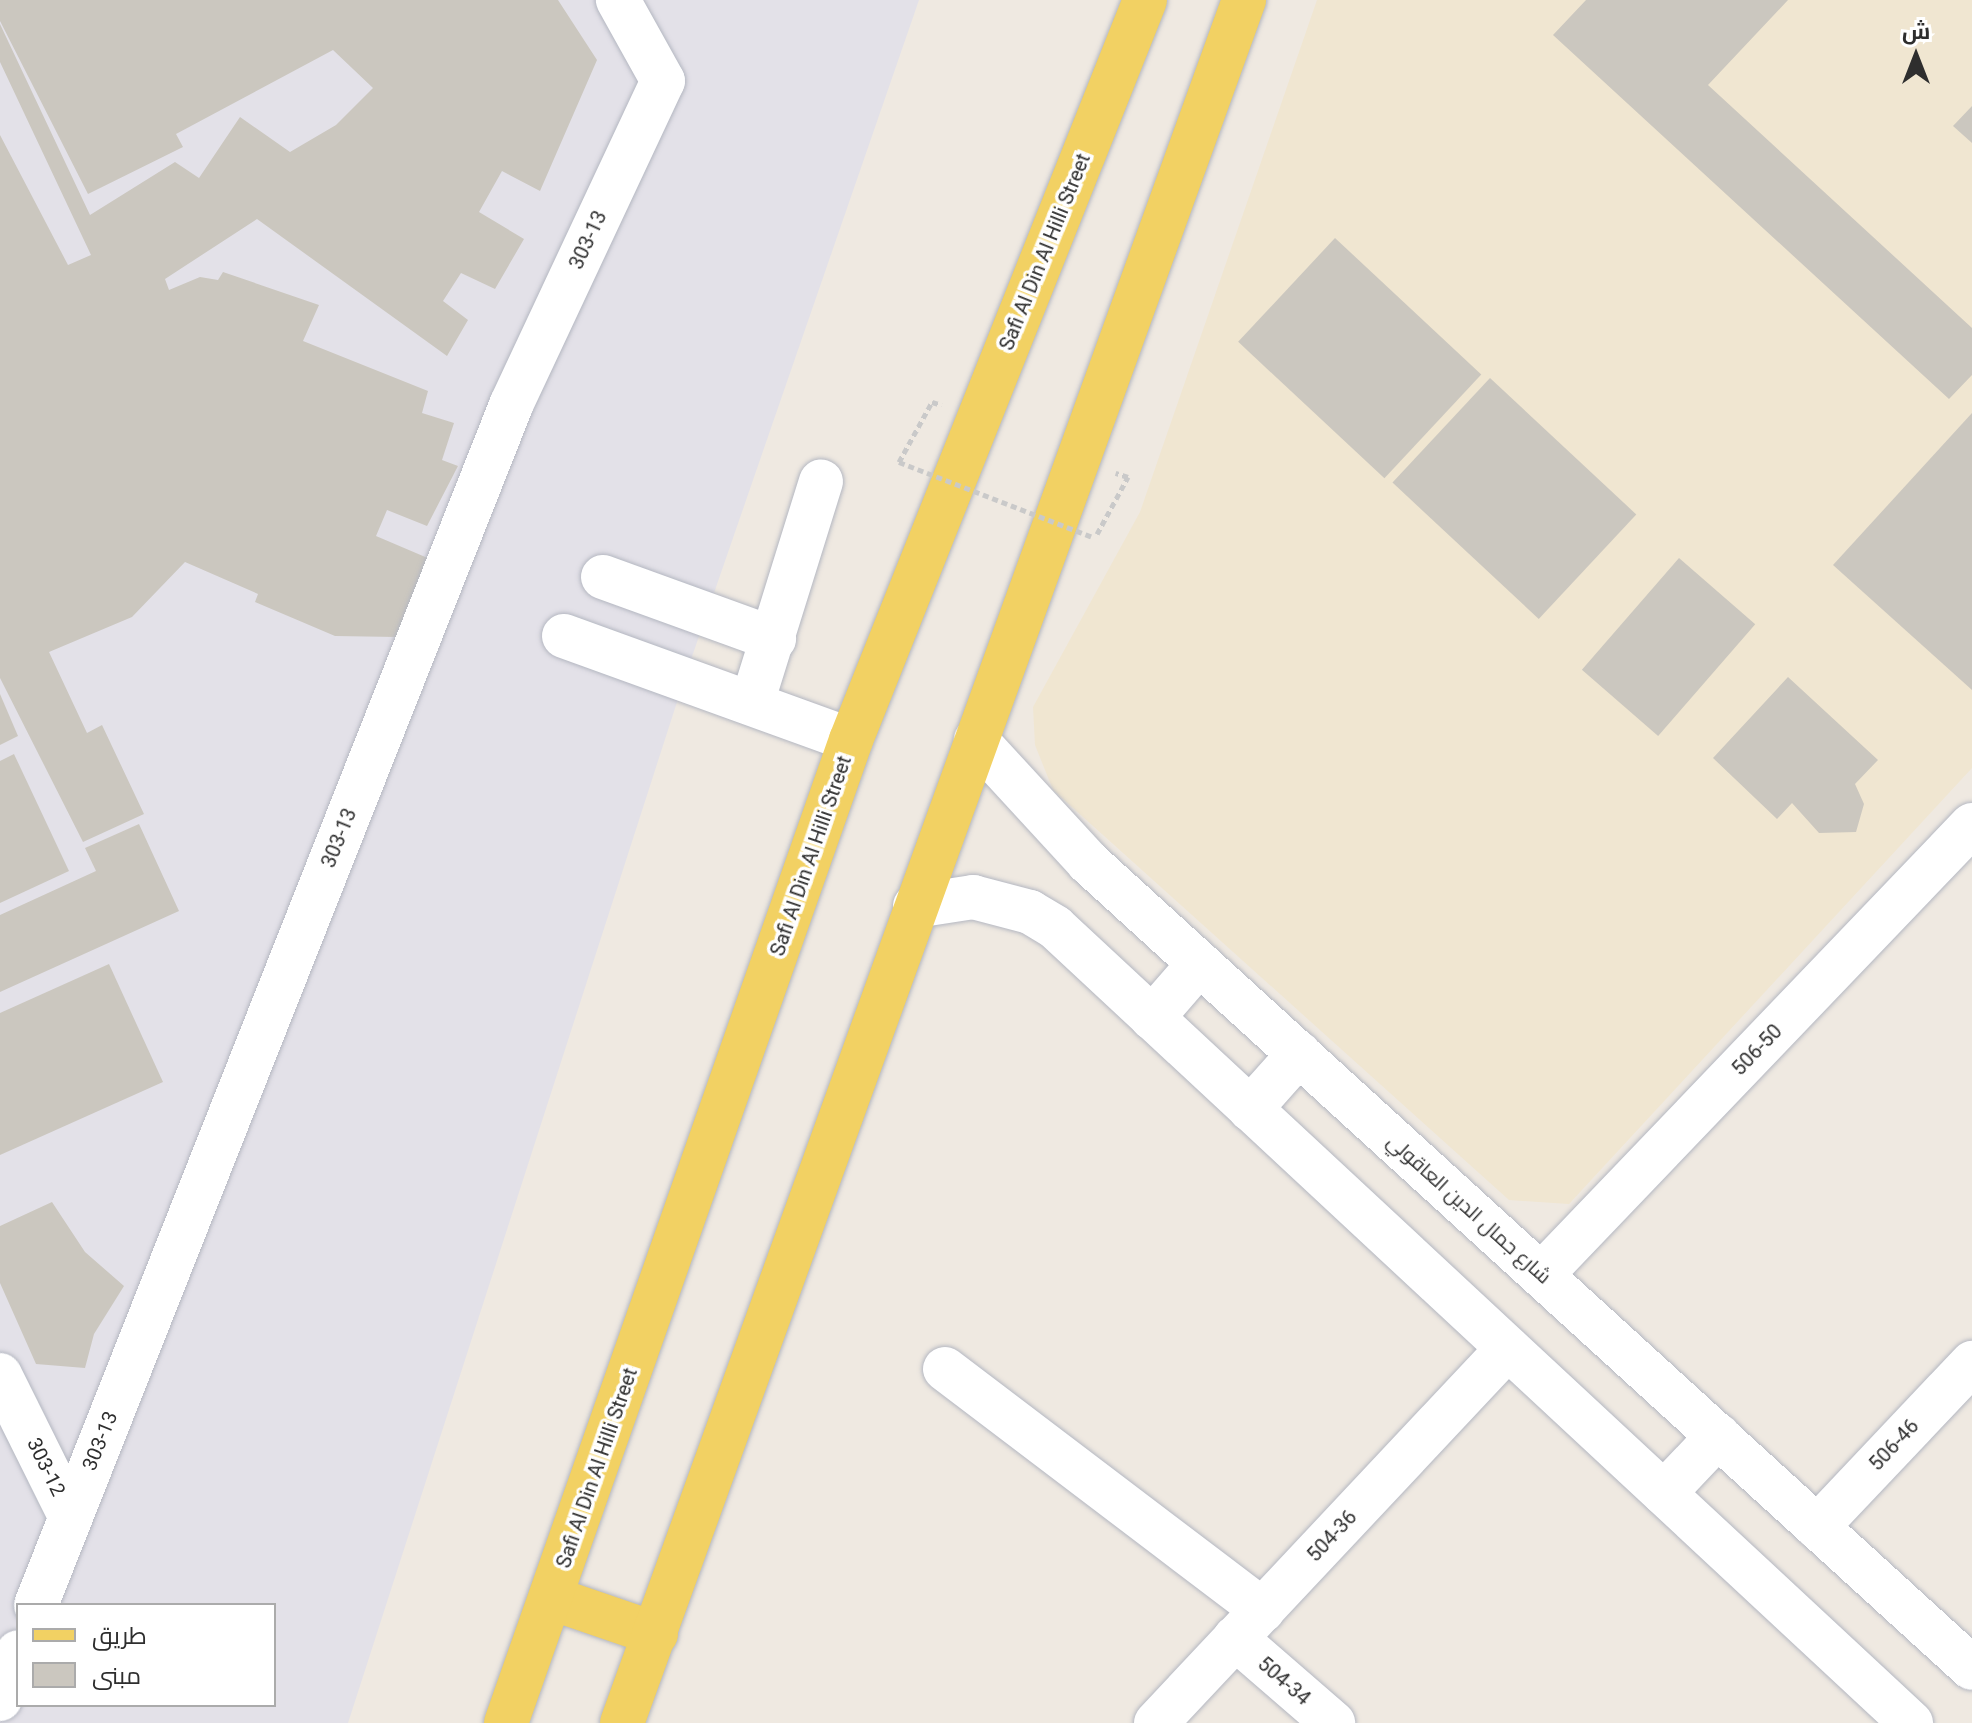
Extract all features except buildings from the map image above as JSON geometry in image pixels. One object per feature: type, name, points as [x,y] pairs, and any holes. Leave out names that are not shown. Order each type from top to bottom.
[{"type":"main road","name":"Safi Al Din Al Hilli Street","points":[[506,1723],[851,740],[1145,0]]},
{"type":"main road","points":[[622,1723],[1244,0]]},
{"type":"main road","points":[[551,1598],[656,1634]]},
{"type":"street","name":"303-13","points":[[37,1603],[511,405],[663,81],[618,0]]},
{"type":"street","points":[[752,703],[821,482]]},
{"type":"street","points":[[603,577],[774,639]]},
{"type":"street","points":[[564,636],[851,740]]},
{"type":"street","name":"شارع جمال الدين العاقولي","points":[[976,740],[1048,823],[1199,964],[1972,1668]]},
{"type":"street","name":"506-50","points":[[1541,1275],[1972,825]]},
{"type":"street","points":[[915,906],[973,897],[1030,912],[1152,1018],[1911,1723]]},
{"type":"street","points":[[1152,1018],[1199,964]]},
{"type":"street","points":[[1250,1109],[1299,1054]]},
{"type":"street","name":"504-36","points":[[1156,1723],[1508,1348]]},
{"type":"street","name":"506-46","points":[[1817,1527],[1972,1363]]},
{"type":"street","name":"504-34","points":[[945,1369],[1249,1624],[1333,1723]]},
{"type":"street","name":"303-12","points":[[0,1375],[70,1516]]},
{"type":"street","points":[[1664,1493],[1718,1436]]},
{"type":"street","points":[[0,1699],[16,1657]]},
{"type":"path","points":[[932,402],[899,462],[1095,538],[1128,477]]},
{"type":"shaded area","points":[[0,0],[919,0],[687,671],[348,1723],[0,1723]]},
{"type":"shaded area","points":[[1317,0],[1972,0],[1972,768],[1569,1204],[1509,1200],[1053,790],[1035,745],[1033,707],[1140,512]]}]
